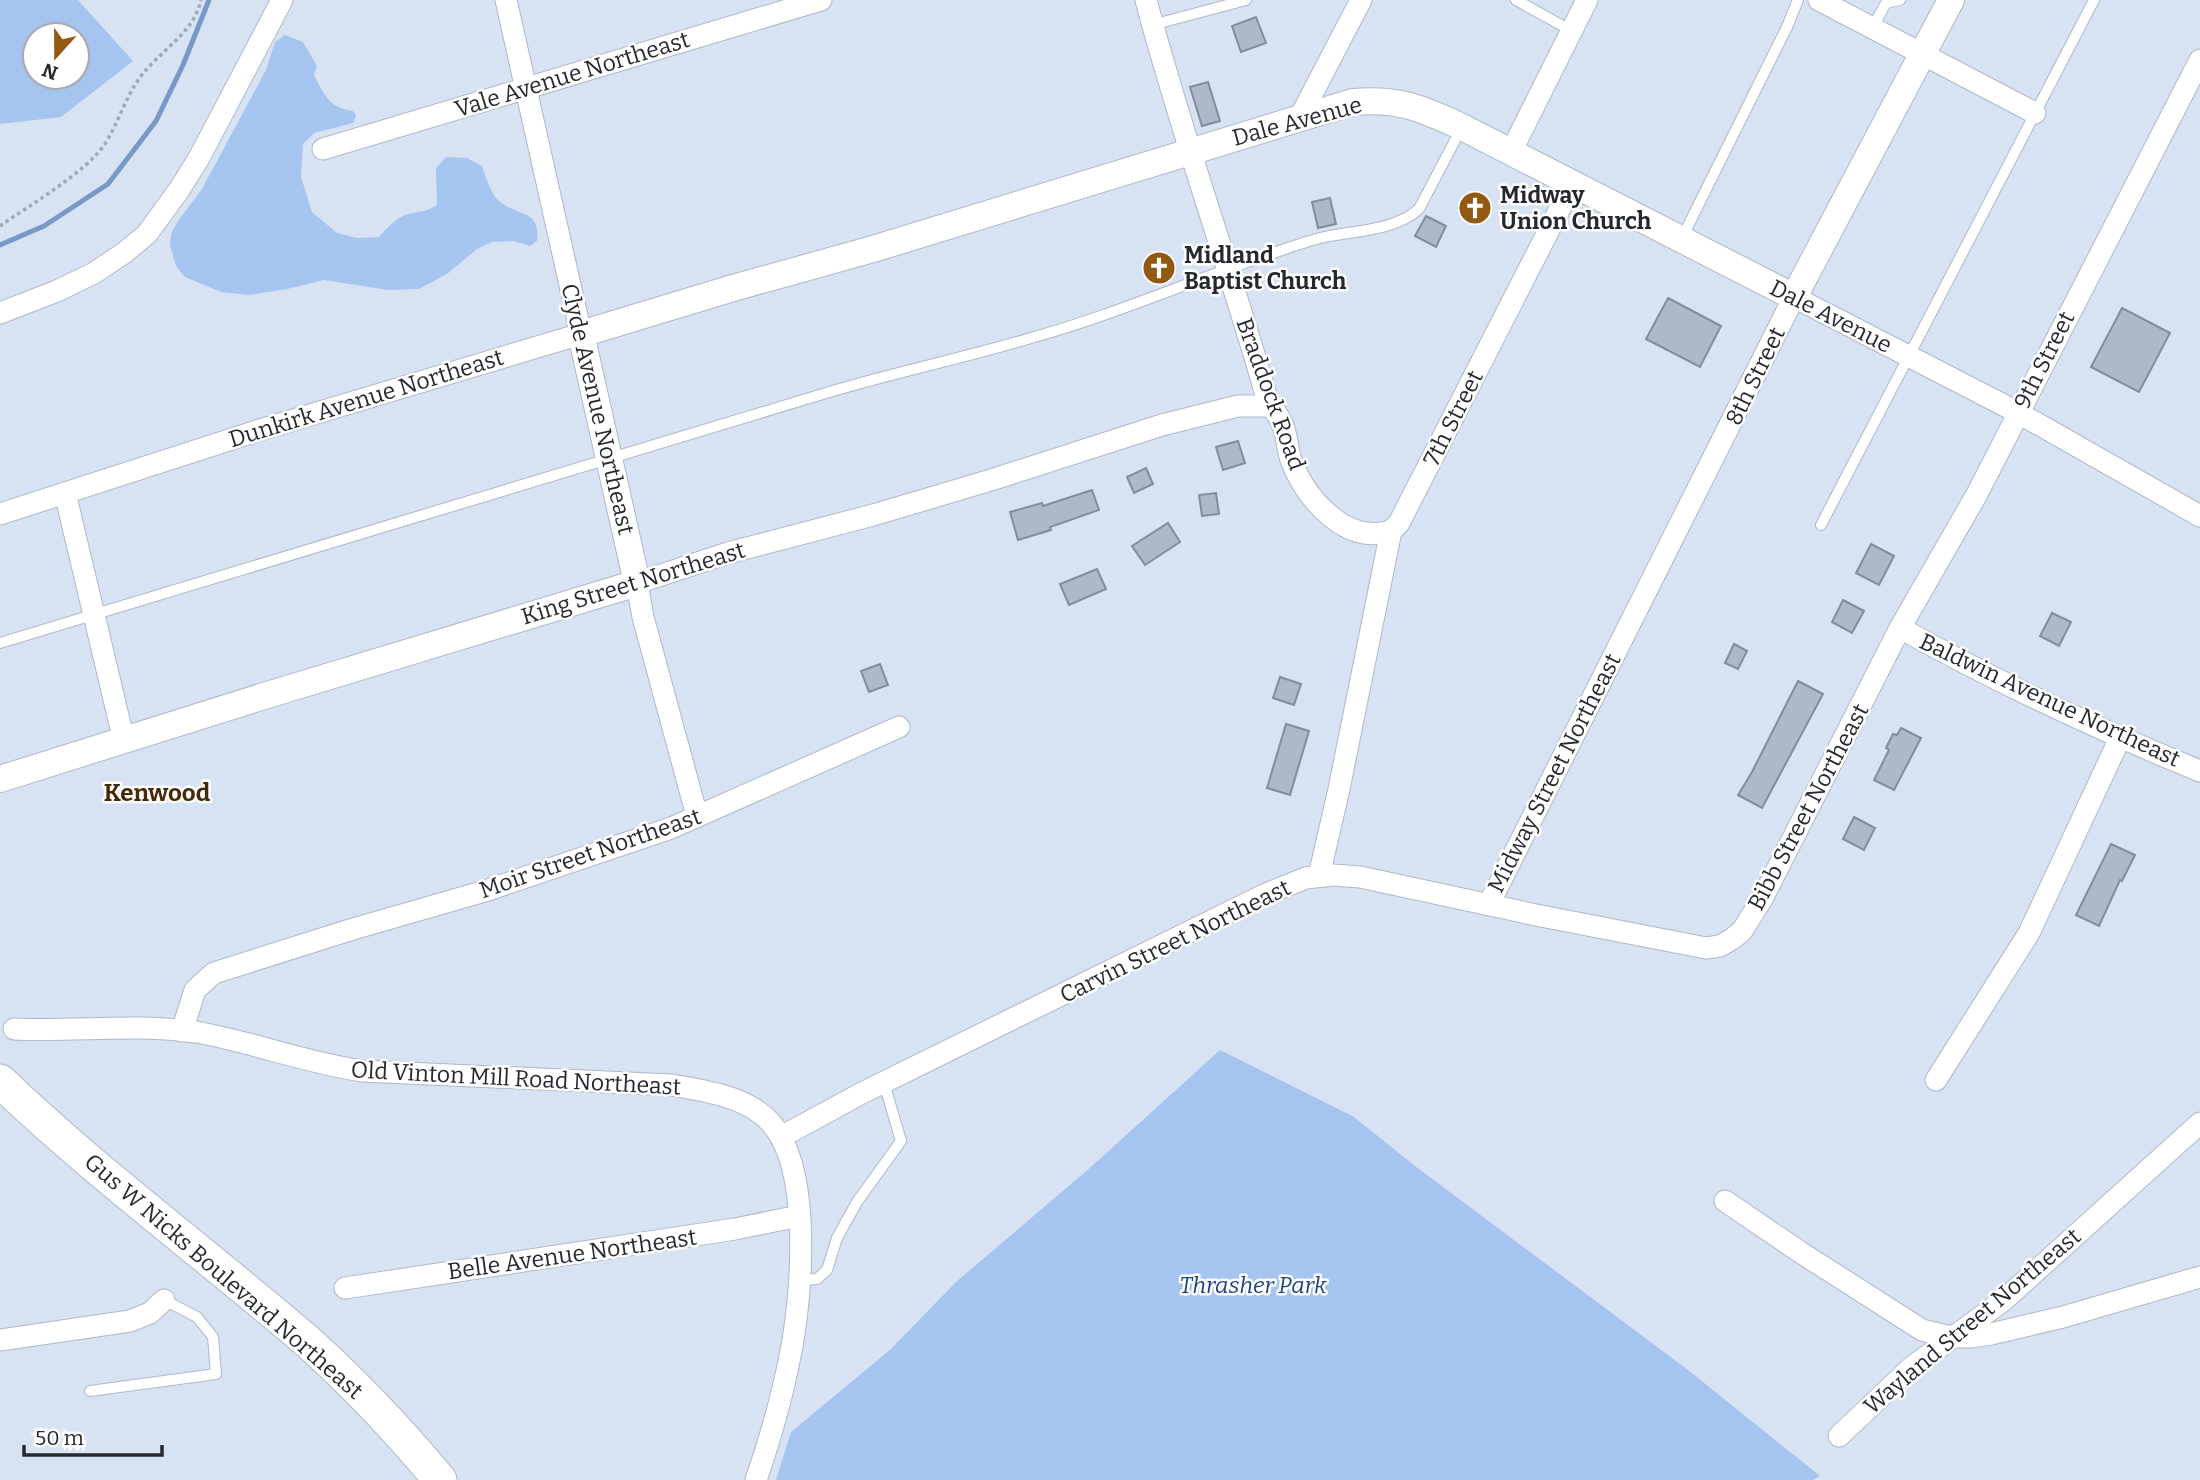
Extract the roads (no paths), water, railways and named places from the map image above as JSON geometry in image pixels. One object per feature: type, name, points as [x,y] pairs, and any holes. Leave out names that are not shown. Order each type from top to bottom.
[{"type":"main road","name":"Gus W Nicks Boulevard Northeast","points":[[0,1081],[67,1142],[309,1343],[376,1409],[440,1480]]},
{"type":"street","points":[[0,313],[57,291],[94,272],[147,234],[199,158],[282,0]]},
{"type":"street","name":"Clyde Avenue Northeast","points":[[506,0],[643,617],[697,816]]},
{"type":"street","name":"Vale Avenue Northeast","points":[[323,149],[821,0]]},
{"type":"street","name":"Braddock Road","points":[[1146,0],[1227,270],[1271,407],[1282,423],[1291,460],[1306,489],[1333,519],[1347,528],[1364,533],[1381,534],[1391,531]]},
{"type":"street","points":[[1300,117],[1362,0]]},
{"type":"street","points":[[1511,152],[1587,0]]},
{"type":"street","points":[[1819,0],[2035,113]]},
{"type":"street","name":"8th Street","points":[[1620,642],[1794,297],[1951,0]]},
{"type":"street","name":"9th Street","points":[[1886,658],[1900,628],[1977,494],[2200,60]]},
{"type":"street","name":"Dale Avenue","points":[[733,288],[873,249],[1353,102],[1400,102],[1423,108],[1462,127],[2017,412],[2200,516]]},
{"type":"street","name":"7th Street","points":[[1319,876],[1391,531],[1399,523],[1573,183]]},
{"type":"street","name":"Dunkirk Avenue Northeast","points":[[0,514],[263,429],[733,288]]},
{"type":"street","name":"King Street Northeast","points":[[0,779],[728,553],[873,515],[1162,425],[1238,406],[1271,407]]},
{"type":"street","points":[[65,493],[124,741]]},
{"type":"street","name":"Baldwin Avenue Northeast","points":[[1900,628],[1952,657],[2120,738],[2200,771]]},
{"type":"street","name":"Midway Street Northeast","points":[[1489,904],[1620,642]]},
{"type":"street","name":"Bibb Street Northeast","points":[[1720,946],[1742,931],[1762,899],[1886,658]]},
{"type":"street","name":"Moir Street Northeast","points":[[182,1031],[195,990],[214,973],[556,868],[671,828],[899,727]]},
{"type":"street","points":[[1936,1080],[2029,933],[2120,738]]},
{"type":"street","name":"Carvin Street Northeast","points":[[781,1137],[800,1125],[1266,894],[1306,878],[1360,877],[1706,948],[1720,946]]},
{"type":"street","name":"Old Vinton Mill Road Northeast","points":[[14,1030],[142,1027],[182,1031],[256,1045],[332,1067],[363,1071],[672,1085],[697,1089],[752,1107],[769,1121],[781,1137],[797,1188],[799,1216],[798,1303],[791,1354],[778,1411],[756,1480]]},
{"type":"street","name":"Wayland Street Northeast","points":[[1839,1436],[1912,1367],[2004,1300],[2200,1123]]},
{"type":"street","points":[[1725,1200],[1922,1330],[1951,1337],[1971,1337],[2027,1326],[2200,1277]]},
{"type":"street","name":"Belle Avenue Northeast","points":[[345,1288],[735,1229],[799,1216]]},
{"type":"street","points":[[0,1340],[140,1318],[164,1300]]},
{"type":"lane","points":[[1153,25],[1247,0]]},
{"type":"lane","points":[[1516,0],[1572,31]]},
{"type":"lane","points":[[1681,240],[1798,0]]},
{"type":"lane","points":[[1872,27],[1886,3],[1900,0]]},
{"type":"lane","points":[[1821,525],[2094,0]]},
{"type":"lane","points":[[0,643],[841,389],[1102,317],[1324,237],[1394,224],[1409,218],[1419,209],[1462,127]]},
{"type":"lane","points":[[799,1280],[817,1279],[827,1270],[837,1238],[857,1202],[901,1141],[884,1083]]},
{"type":"lane","points":[[90,1391],[216,1374],[213,1337],[197,1317],[164,1300]]},
{"type":"waterway","points":[[0,245],[44,226],[108,184],[156,121],[183,65],[209,0]]},
{"type":"place","name":"Midway Union Church","points":[[1475,208]]},
{"type":"place","name":"Midland Baptist Church","points":[[1159,268]]},
{"type":"district","name":"Kenwood","points":[[157,793]]},
{"type":"park label","name":"Thrasher Park","points":[[1253,1285]]}]
